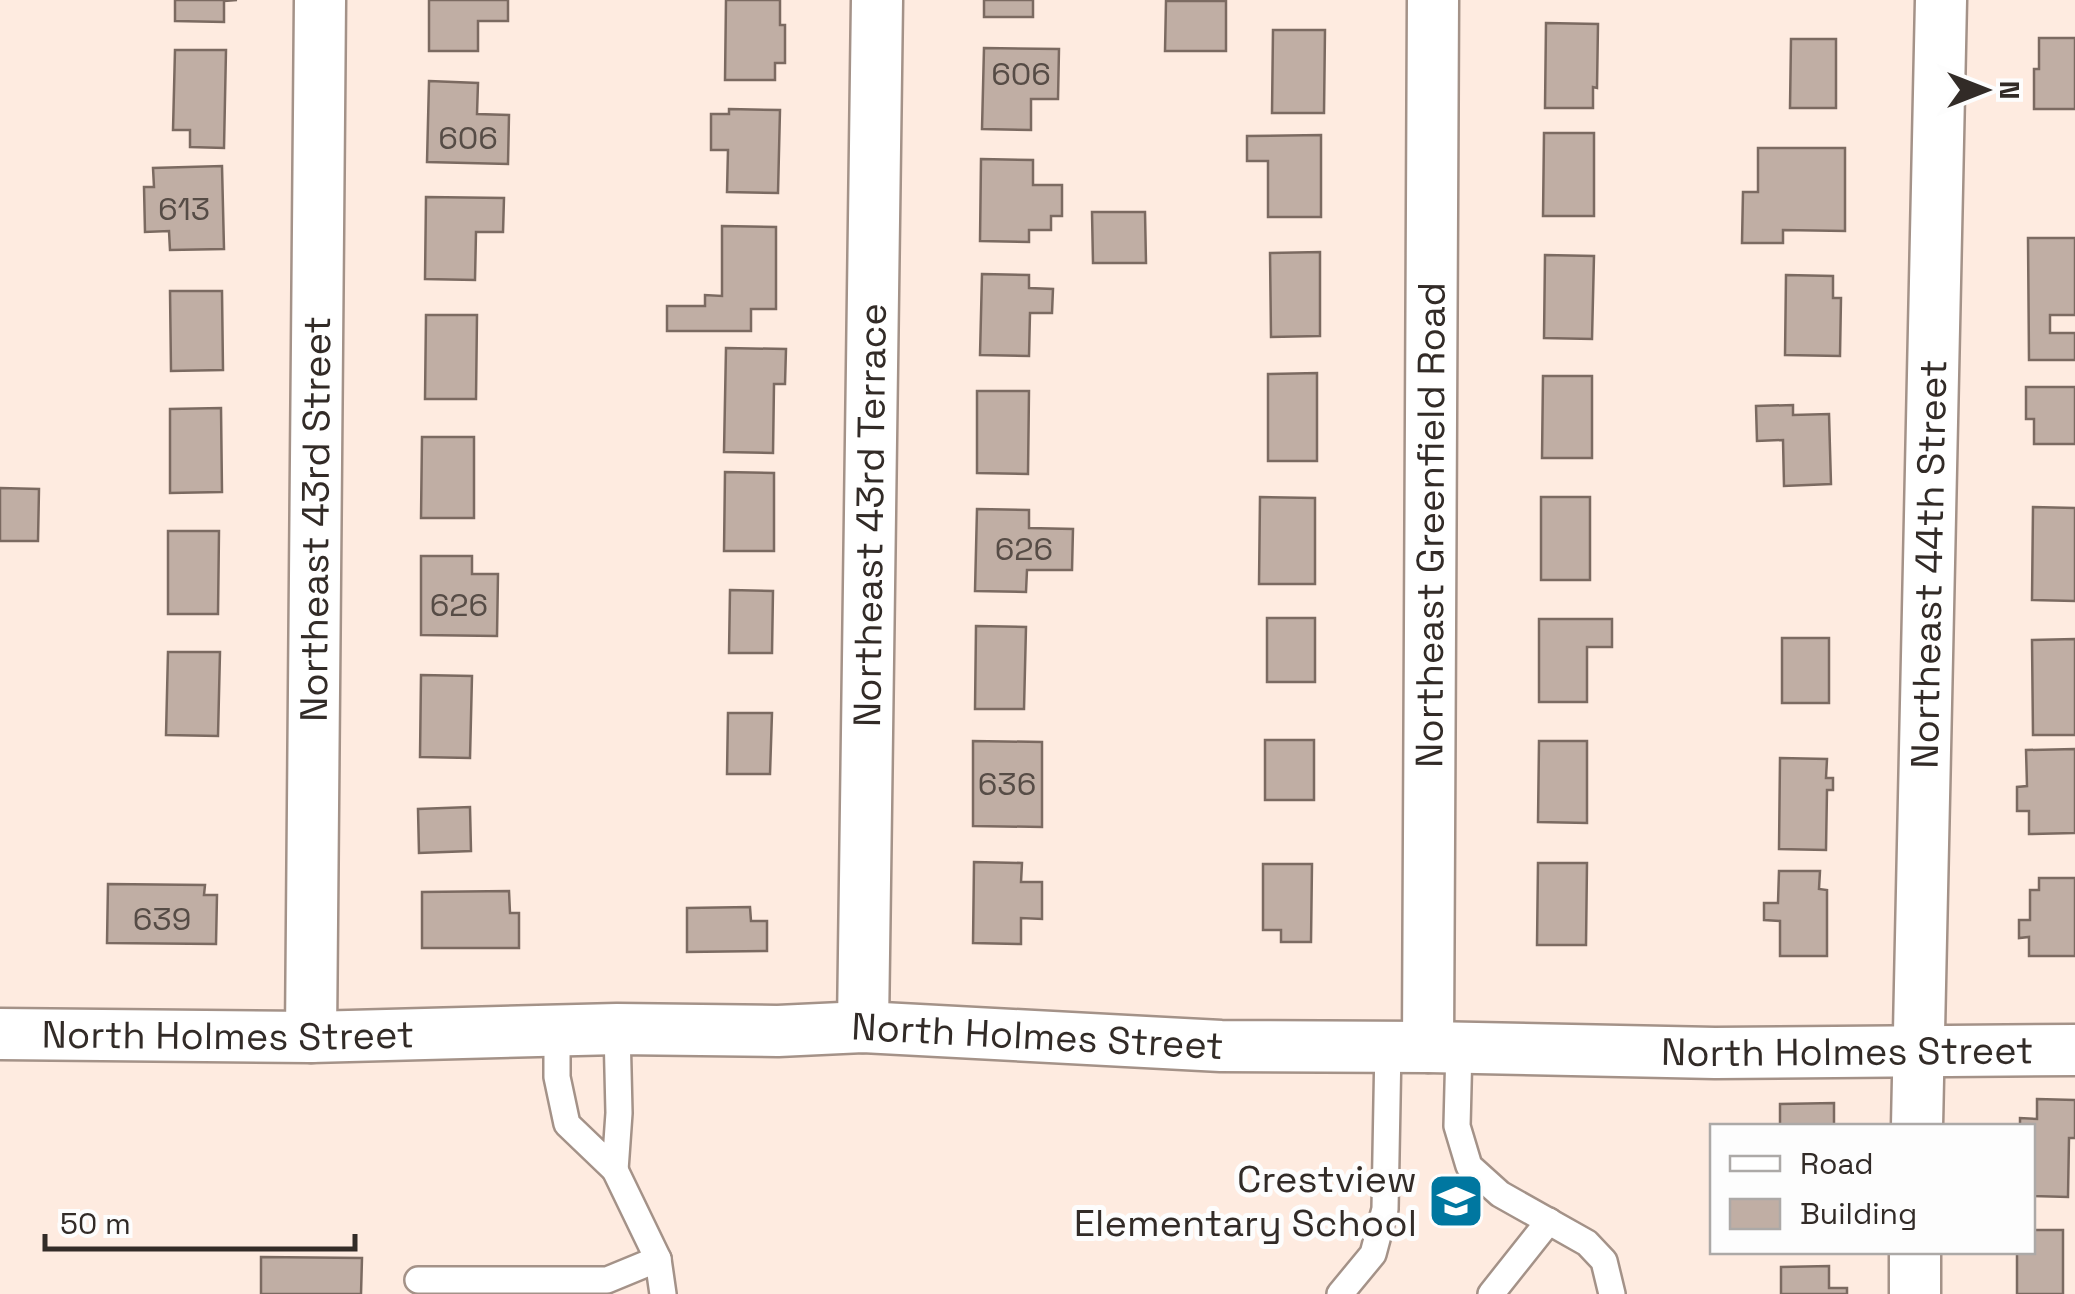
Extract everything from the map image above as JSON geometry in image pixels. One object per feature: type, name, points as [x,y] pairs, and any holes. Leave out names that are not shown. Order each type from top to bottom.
[{"type":"street","name":"Northeast 43rd Street","points":[[311,1037],[320,0]]},
{"type":"street","name":"Northeast 43rd Terrace","points":[[864,1027],[877,0]]},
{"type":"street","name":"Northeast Greenfield Road","points":[[1425,1047],[1433,0]]},
{"type":"street","name":"Northeast 44th Street","points":[[1917,1124],[1941,0]]},
{"type":"street","name":"North Holmes Street","points":[[0,1034],[311,1037],[864,1027],[1221,1046],[1715,1053],[2075,1050]]},
{"type":"street","points":[[1915,1254],[1915,1294]]},
{"type":"lane","points":[[615,1170],[618,1029]]},
{"type":"lane","points":[[557,1030],[557,1078],[567,1124],[615,1170],[658,1259],[663,1294]]},
{"type":"lane","points":[[1425,1047],[1469,1166],[1500,1194],[1587,1242],[1604,1261],[1612,1294]]},
{"type":"lane","points":[[1340,1294],[1373,1254],[1425,1047]]},
{"type":"lane","points":[[1491,1294],[1549,1221]]},
{"type":"lane","points":[[418,1280],[607,1280],[658,1259]]},
{"type":"building","points":[[175,0],[237,0],[224,1],[224,22],[175,21]]},
{"type":"building","points":[[429,0],[508,0],[508,21],[478,21],[478,51],[429,51]]},
{"type":"building","points":[[726,0],[780,0],[780,25],[785,25],[785,63],[775,63],[775,80],[725,80]]},
{"type":"building","points":[[984,0],[1033,0],[1033,17],[984,17]]},
{"type":"building","points":[[1166,1],[1226,1],[1226,51],[1165,51]]},
{"type":"building","points":[[1546,23],[1598,24],[1593,108],[1545,108]]},
{"type":"building","points":[[1273,30],[1325,30],[1324,113],[1272,113]]},
{"type":"building","points":[[2039,38],[2075,38],[2075,109],[2034,109]]},
{"type":"building","points":[[1791,39],[1836,39],[1836,108],[1790,108]]},
{"type":"building","points":[[984,48],[1059,49],[1058,99],[1031,99],[1031,130],[982,129]]},
{"type":"building","points":[[175,50],[226,50],[224,148],[190,147],[190,130],[173,130]]},
{"type":"building","points":[[429,81],[478,83],[477,114],[509,115],[508,164],[427,162]]},
{"type":"building","points":[[729,109],[780,110],[778,193],[727,192],[728,150],[711,150],[711,114],[729,114]]},
{"type":"building","points":[[1544,133],[1594,133],[1594,216],[1543,216]]},
{"type":"building","points":[[1321,135],[1321,217],[1268,217],[1268,161],[1247,161],[1247,136]]},
{"type":"building","points":[[1758,148],[1845,148],[1845,231],[1783,230],[1783,243],[1742,243],[1743,192],[1758,192]]},
{"type":"building","points":[[981,159],[1033,160],[1033,185],[1062,185],[1062,216],[1051,216],[1051,230],[1029,230],[1029,242],[980,241]]},
{"type":"building","points":[[222,166],[224,249],[170,250],[169,231],[145,232],[144,187],[154,187],[153,168]]},
{"type":"building","points":[[426,197],[504,198],[503,232],[476,232],[475,280],[425,279]]},
{"type":"building","points":[[1092,212],[1145,212],[1146,263],[1093,263]]},
{"type":"building","points":[[722,226],[776,227],[776,309],[751,309],[751,331],[667,331],[667,306],[705,306],[705,295],[722,296]]},
{"type":"building","points":[[2028,238],[2075,238],[2075,315],[2050,315],[2050,333],[2075,333],[2075,360],[2029,360]]},
{"type":"building","points":[[1320,252],[1320,336],[1271,337],[1270,253]]},
{"type":"building","points":[[1545,255],[1594,256],[1592,339],[1544,338]]},
{"type":"building","points":[[982,274],[1029,275],[1029,288],[1053,289],[1052,313],[1030,313],[1029,356],[980,355]]},
{"type":"building","points":[[1786,275],[1833,276],[1833,298],[1841,298],[1840,356],[1785,355]]},
{"type":"building","points":[[170,291],[222,291],[223,370],[171,371]]},
{"type":"building","points":[[426,315],[477,315],[476,399],[425,399]]},
{"type":"building","points":[[726,348],[786,349],[785,384],[774,384],[773,453],[724,452]]},
{"type":"building","points":[[1317,373],[1317,461],[1268,461],[1268,374]]},
{"type":"building","points":[[1543,376],[1592,376],[1592,458],[1542,458]]},
{"type":"building","points":[[2026,387],[2075,387],[2075,444],[2034,444],[2034,419],[2026,419]]},
{"type":"building","points":[[977,391],[1029,391],[1028,474],[977,473]]},
{"type":"building","points":[[1793,405],[1793,415],[1829,414],[1831,484],[1784,486],[1783,440],[1757,441],[1756,406]]},
{"type":"building","points":[[221,408],[222,492],[170,493],[170,409]]},
{"type":"building","points":[[422,437],[474,437],[474,518],[421,518]]},
{"type":"building","points":[[725,472],[774,473],[774,551],[724,551]]},
{"type":"building","points":[[0,488],[39,489],[38,541],[0,541]]},
{"type":"building","points":[[1260,497],[1315,498],[1315,584],[1259,584]]},
{"type":"building","points":[[1541,497],[1590,497],[1590,580],[1541,580]]},
{"type":"building","points":[[2033,507],[2075,508],[2075,601],[2032,600]]},
{"type":"building","points":[[977,509],[1029,510],[1029,528],[1073,529],[1072,570],[1027,570],[1026,592],[975,591]]},
{"type":"building","points":[[168,531],[219,531],[218,614],[168,614]]},
{"type":"building","points":[[421,556],[472,556],[472,574],[498,574],[497,636],[421,635]]},
{"type":"building","points":[[730,590],[773,591],[772,653],[729,653]]},
{"type":"building","points":[[1267,618],[1315,618],[1315,682],[1267,682]]},
{"type":"building","points":[[1539,619],[1612,619],[1612,647],[1587,647],[1587,702],[1539,702]]},
{"type":"building","points":[[976,626],[1026,627],[1024,709],[975,709]]},
{"type":"building","points":[[1782,638],[1829,638],[1829,703],[1782,703]]},
{"type":"building","points":[[2075,639],[2075,735],[2033,735],[2032,640]]},
{"type":"building","points":[[168,652],[220,652],[218,736],[166,735]]},
{"type":"building","points":[[421,675],[472,676],[470,758],[420,757]]},
{"type":"building","points":[[728,713],[772,713],[770,774],[727,774]]},
{"type":"building","points":[[1265,740],[1314,740],[1314,800],[1265,800]]},
{"type":"building","points":[[973,741],[1042,742],[1042,827],[973,826]]},
{"type":"building","points":[[1539,741],[1587,741],[1587,823],[1538,822]]},
{"type":"building","points":[[2075,749],[2075,833],[2029,834],[2029,811],[2017,811],[2017,787],[2027,786],[2026,750]]},
{"type":"building","points":[[1780,758],[1827,759],[1826,778],[1833,778],[1833,790],[1827,790],[1826,850],[1779,849]]},
{"type":"building","points":[[470,807],[471,851],[419,853],[418,809]]},
{"type":"building","points":[[974,862],[1022,863],[1021,882],[1042,882],[1042,919],[1021,918],[1021,944],[973,943]]},
{"type":"building","points":[[1538,863],[1587,863],[1586,945],[1537,945]]},
{"type":"building","points":[[1263,864],[1312,864],[1311,942],[1281,942],[1281,930],[1263,930]]},
{"type":"building","points":[[1779,871],[1820,871],[1819,889],[1827,890],[1827,956],[1780,956],[1780,921],[1764,920],[1764,903],[1778,903]]},
{"type":"building","points":[[2039,878],[2075,878],[2075,956],[2029,956],[2029,937],[2019,938],[2019,920],[2030,920],[2030,890],[2039,890]]},
{"type":"building","points":[[108,884],[205,885],[204,895],[217,895],[216,944],[107,943]]},
{"type":"building","points":[[509,891],[510,913],[519,913],[519,948],[422,948],[422,892]]},
{"type":"building","points":[[750,907],[751,921],[767,921],[767,951],[687,952],[687,908]]},
{"type":"building","points":[[2037,1099],[2075,1100],[2075,1138],[2069,1138],[2068,1197],[2035,1196],[2035,1124],[2020,1124],[2020,1118],[2037,1119]]},
{"type":"building","points":[[1834,1103],[1834,1124],[1780,1124],[1780,1104]]},
{"type":"building","points":[[2035,1230],[2063,1230],[2063,1294],[2017,1294],[2017,1254],[2035,1254]]},
{"type":"building","points":[[261,1257],[362,1258],[361,1294],[261,1294]]},
{"type":"building","points":[[1829,1266],[1829,1288],[1847,1288],[1847,1294],[1781,1294],[1781,1267]]},
{"type":"place","name":"Crestview Elementary School","points":[[1456,1201]]}]
